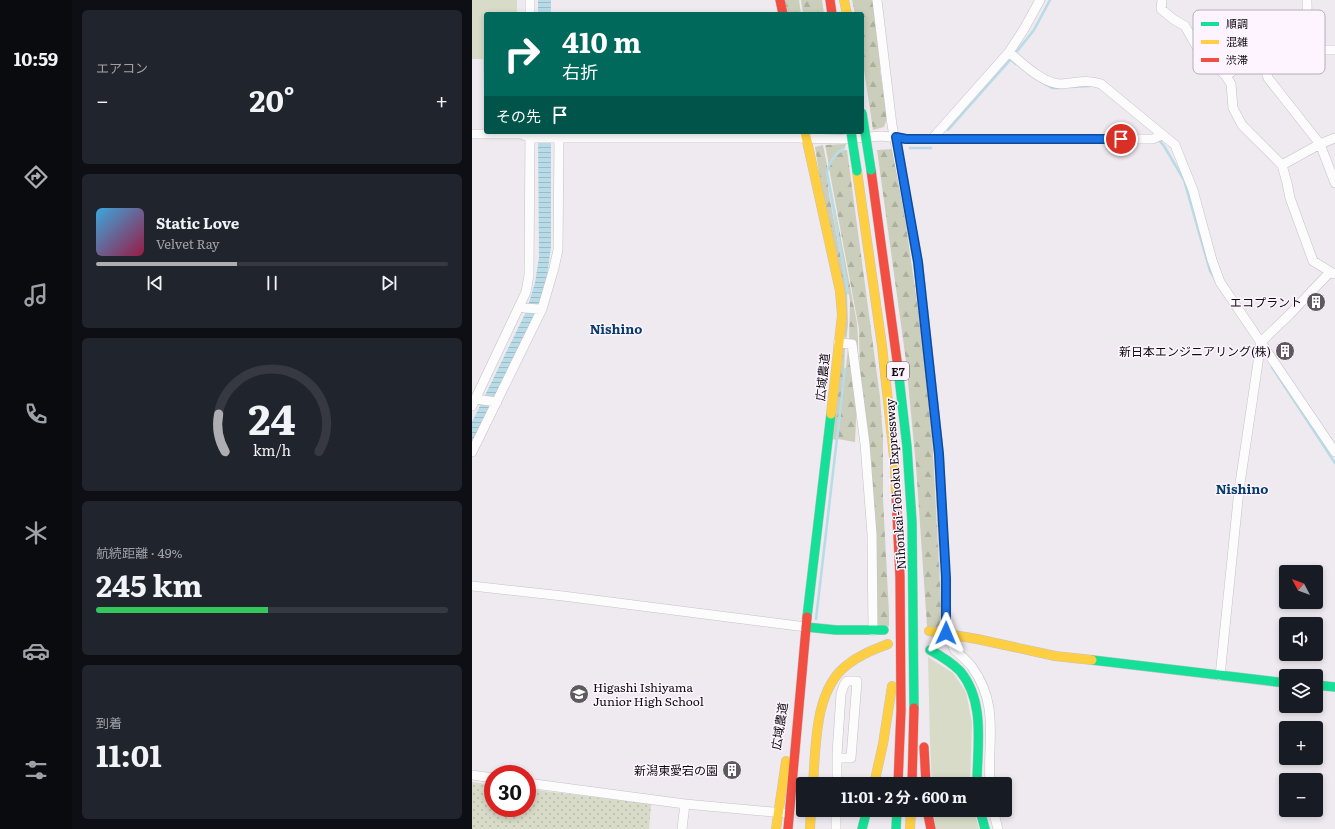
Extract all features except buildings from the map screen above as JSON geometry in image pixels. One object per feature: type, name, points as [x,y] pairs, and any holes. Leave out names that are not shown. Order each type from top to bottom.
[{"type":"main road","points":[[780,0],[783,12]]},
{"type":"main road","points":[[830,0],[832,12]]},
{"type":"main road","points":[[844,0],[846,12]]},
{"type":"main road","name":"Nihonkai-Tohoku Expressway","points":[[864,126],[884,256],[904,418],[910,487],[914,573],[915,710],[912,777]]},
{"type":"main road","name":"Nihonkai-Tohoku Expressway","points":[[851,134],[881,338],[895,466],[900,577],[901,710],[898,777]]},
{"type":"main road","name":"広域農道","points":[[788,829],[806,627],[842,315],[840,291],[806,135]]},
{"type":"main road","points":[[876,777],[890,706],[893,675],[894,577],[892,524],[895,466]]},
{"type":"main road","points":[[914,573],[926,777]]},
{"type":"main road","points":[[806,627],[836,630],[884,630]]},
{"type":"main road","name":"広域農道","points":[[776,829],[806,627]]},
{"type":"main road","points":[[929,631],[950,633],[1055,656],[1279,682]]},
{"type":"main road","points":[[815,777],[819,718],[823,702],[831,683],[846,664],[855,657],[869,650],[888,644]]},
{"type":"main road","points":[[930,650],[945,658],[958,669],[966,680],[973,695],[977,710],[978,729],[977,777]]},
{"type":"main road","points":[[1323,686],[1335,687]]},
{"type":"main road","points":[[810,829],[811,817]]},
{"type":"main road","points":[[862,829],[865,817]]},
{"type":"main road","points":[[896,829],[897,817]]},
{"type":"main road","points":[[910,829],[911,817]]},
{"type":"main road","points":[[928,817],[931,829]]},
{"type":"main road","points":[[982,817],[985,829]]},
{"type":"street","points":[[530,0],[530,12]]},
{"type":"street","points":[[877,0],[892,125],[896,137],[918,262],[939,454],[950,633],[954,649],[977,674],[989,703],[991,729],[990,777]]},
{"type":"street","points":[[932,139],[1009,52],[1040,0]]},
{"type":"street","points":[[1162,0],[1161,9],[1173,19],[1185,26],[1193,39]]},
{"type":"street","points":[[1009,52],[1039,76],[1050,82],[1059,84],[1091,81],[1101,84],[1175,145],[1193,190],[1212,260],[1220,282],[1335,452]]},
{"type":"street","points":[[1220,676],[1239,490],[1261,342],[1332,274],[1312,261],[1290,198],[1282,165],[1242,125],[1233,108],[1231,84],[1226,76],[1229,74]]},
{"type":"street","points":[[1267,74],[1268,78],[1320,144],[1335,183]]},
{"type":"street","points":[[472,134],[521,134],[558,137],[806,135],[842,139],[882,136],[906,139],[1153,139],[1162,135]]},
{"type":"street","points":[[495,402],[476,402],[526,292],[529,275],[532,136]]},
{"type":"street","points":[[472,452],[495,402],[542,309],[554,268],[558,250],[558,137]]},
{"type":"street","points":[[1282,165],[1320,144],[1335,138]]},
{"type":"street","points":[[524,308],[540,310]]},
{"type":"street","points":[[838,343],[852,344],[865,444],[872,534],[873,630]]},
{"type":"street","points":[[472,586],[806,627]]},
{"type":"street","points":[[837,758],[851,758],[857,681],[847,681],[841,694],[837,758],[837,777]]},
{"type":"street","points":[[472,775],[484,777]]},
{"type":"street","points":[[536,784],[685,804],[789,814]]},
{"type":"street","points":[[682,829],[685,804]]},
{"type":"street","points":[[836,817],[836,829]]},
{"type":"street","points":[[995,817],[998,829]]},
{"type":"green space","points":[[472,0],[517,0],[517,12],[484,12],[484,90],[483,59],[472,59]]},
{"type":"green space","points":[[783,0],[799,0],[801,12],[786,12]]},
{"type":"green space","points":[[801,0],[822,0],[824,12],[803,12]]},
{"type":"green space","points":[[852,0],[873,0],[882,64],[880,70],[887,118],[884,127],[873,130],[864,69],[864,12],[855,12]]},
{"type":"green space","points":[[846,144],[845,147],[833,156],[829,165],[825,145]]},
{"type":"green space","points":[[823,145],[827,165],[829,194],[847,291],[848,325],[846,342],[815,147]]},
{"type":"green space","points":[[895,149],[923,344],[932,434],[942,623],[936,628],[927,626],[916,466],[906,361],[877,150]]},
{"type":"green space","points":[[844,150],[847,150],[880,397],[883,437],[883,499],[889,626],[880,626],[876,622],[860,379],[859,329],[829,168],[831,162]]},
{"type":"green space","points":[[829,176],[857,323],[858,362],[849,341],[850,301]]},
{"type":"green space","points":[[845,347],[844,374],[836,440],[833,439],[843,348]]},
{"type":"green space","points":[[848,348],[850,350],[857,399],[855,442],[838,439]]},
{"type":"green space","points":[[928,657],[953,673],[966,692],[972,723],[970,777],[932,777]]},
{"type":"green space","points":[[472,782],[484,784],[484,817],[536,817],[536,790],[651,804],[649,829],[472,829]]},
{"type":"green space","points":[[934,817],[976,817],[979,829],[936,829]]},
{"type":"water","points":[[538,0],[551,0],[551,12],[538,12]]},
{"type":"water","points":[[538,134],[551,134],[551,247],[546,283],[536,314],[472,445],[472,422],[526,312],[535,283],[539,257]]},
{"type":"waterway","points":[[1014,55],[1034,30],[1050,0]]},
{"type":"waterway","points":[[1010,59],[1016,64]]},
{"type":"waterway","points":[[948,130],[1011,59]]},
{"type":"waterway","points":[[1040,81],[1052,88],[1062,88]]},
{"type":"waterway","points":[[1071,87],[1090,86]]},
{"type":"waterway","points":[[1158,139],[1164,146],[1184,180],[1210,271],[1215,279]]},
{"type":"waterway","points":[[844,148],[833,158],[827,172],[848,293]]},
{"type":"waterway","points":[[910,148],[931,148]]},
{"type":"waterway","points":[[1272,367],[1335,463]]},
{"type":"waterway","points":[[816,619],[845,369]]},
{"type":"traffic: fast","points":[[864,126],[871,170]]},
{"type":"traffic: fast","points":[[851,134],[857,171]]},
{"type":"traffic: fast","points":[[898,368],[907,447],[912,522],[914,708]]},
{"type":"traffic: fast","points":[[807,617],[831,414]]},
{"type":"traffic: fast","points":[[806,627],[836,630],[884,630]]},
{"type":"traffic: fast","points":[[930,650],[946,659],[960,671],[968,683],[974,697],[978,725],[977,777]]},
{"type":"traffic: fast","points":[[1092,660],[1279,682]]},
{"type":"traffic: fast","points":[[1323,686],[1335,687]]},
{"type":"traffic: fast","points":[[862,829],[865,817]]},
{"type":"traffic: fast","points":[[896,829],[897,817]]},
{"type":"traffic: fast","points":[[982,817],[985,829]]},
{"type":"traffic: slow","points":[[844,0],[847,12]]},
{"type":"traffic: slow","points":[[805,134],[840,291],[842,315],[831,414]]},
{"type":"traffic: slow","points":[[857,171],[882,346],[895,466],[896,495]]},
{"type":"traffic: slow","points":[[929,631],[977,639],[1055,656],[1092,660]]},
{"type":"traffic: slow","points":[[813,777],[816,737],[819,720],[828,689],[836,676],[852,661],[866,653],[888,644]]},
{"type":"traffic: slow","points":[[876,777],[883,744],[892,686]]},
{"type":"traffic: slow","points":[[776,829],[786,761]]},
{"type":"traffic: slow","points":[[810,829],[811,817]]},
{"type":"traffic: slow","points":[[910,829],[911,817]]},
{"type":"traffic: jam","points":[[780,0],[783,12]]},
{"type":"traffic: jam","points":[[830,0],[832,12]]},
{"type":"traffic: jam","points":[[871,170],[898,368]]},
{"type":"traffic: jam","points":[[896,495],[900,577],[901,710],[898,777]]},
{"type":"traffic: jam","points":[[788,829],[807,617]]},
{"type":"traffic: jam","points":[[912,777],[914,708]]},
{"type":"traffic: jam","points":[[924,747],[926,777]]},
{"type":"traffic: jam","points":[[928,817],[931,829]]},
{"type":"place","name":"エコプラント","points":[[1316,302]]},
{"type":"place","name":"新日本エンジニアリング(株)","points":[[1285,351]]},
{"type":"place","name":"Higashi Ishiyama Junior High School","points":[[579,694]]},
{"type":"place","name":"新潟東愛宕の園","points":[[732,770]]},
{"type":"district","name":"Nishino","points":[[616,328]]},
{"type":"district","name":"Nishino","points":[[1242,488]]},
{"type":"route","points":[[946,633],[946,578],[939,454],[918,262],[896,137],[906,139],[1121,139]]}]
